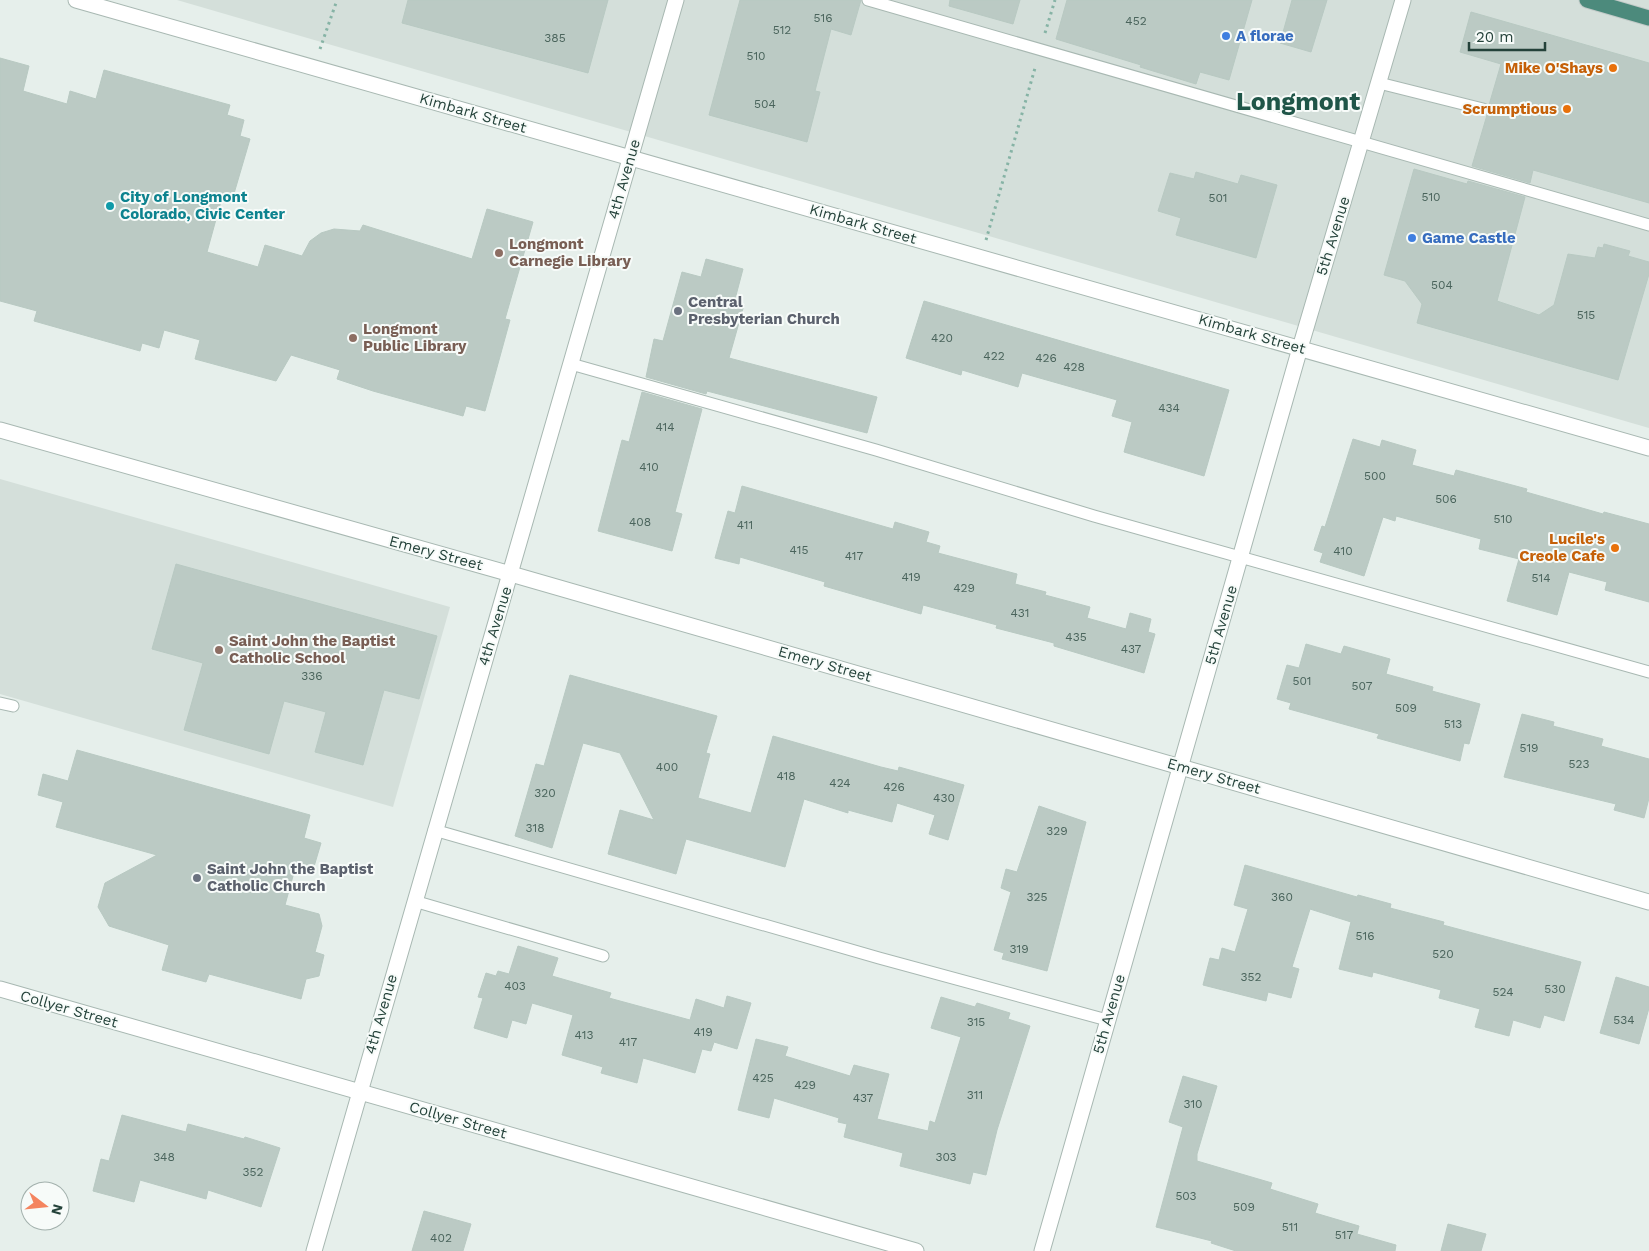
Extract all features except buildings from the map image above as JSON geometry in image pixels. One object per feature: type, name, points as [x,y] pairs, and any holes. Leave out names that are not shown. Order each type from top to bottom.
[{"type":"highway","points":[[1587,0],[1649,18]]},
{"type":"street","name":"Kimbark Street","points":[[76,0],[1649,448]]},
{"type":"street","name":"4th Avenue","points":[[314,1251],[434,830],[511,574],[676,0]]},
{"type":"street","name":"5th Avenue","points":[[1042,1251],[1300,348],[1403,0]]},
{"type":"street","name":"Emery Street","points":[[0,430],[511,574],[1649,902]]},
{"type":"street","name":"Collyer Street","points":[[0,989],[916,1251]]},
{"type":"lane","points":[[868,0],[1649,225]]},
{"type":"lane","points":[[1379,83],[1483,109]]},
{"type":"lane","points":[[571,364],[1240,557],[1649,672]]},
{"type":"lane","points":[[0,703],[13,706]]},
{"type":"lane","points":[[434,830],[878,958],[1107,1020]]},
{"type":"lane","points":[[414,901],[603,956]]},
{"type":"path","points":[[313,67],[328,33],[338,0]]},
{"type":"path","points":[[981,258],[1055,0]]},
{"type":"shaded area","points":[[177,0],[1649,0],[1649,428]]},
{"type":"shaded area","name":"Saint John the Baptist Catholic School","points":[[0,479],[450,607],[393,807],[0,694]]},
{"type":"place","name":"A florae","points":[[1226,36]]},
{"type":"place","name":"Mike O'Shays","points":[[1613,68]]},
{"type":"place","name":"Scrumptious","points":[[1567,109]]},
{"type":"place","name":"City of Longmont Colorado, Civic Center","points":[[110,206]]},
{"type":"place","name":"Game Castle","points":[[1412,238]]},
{"type":"place","name":"Longmont Carnegie Library","points":[[499,253]]},
{"type":"place","name":"Central Presbyterian Church","points":[[678,311]]},
{"type":"place","name":"Longmont Public Library","points":[[353,338]]},
{"type":"place","name":"Lucile's Creole Cafe","points":[[1615,548]]},
{"type":"place","name":"Saint John the Baptist Catholic School","points":[[219,650]]},
{"type":"place","name":"Saint John the Baptist Catholic Church","points":[[197,878]]},
{"type":"district","name":"Longmont","points":[[1298,101]]}]
